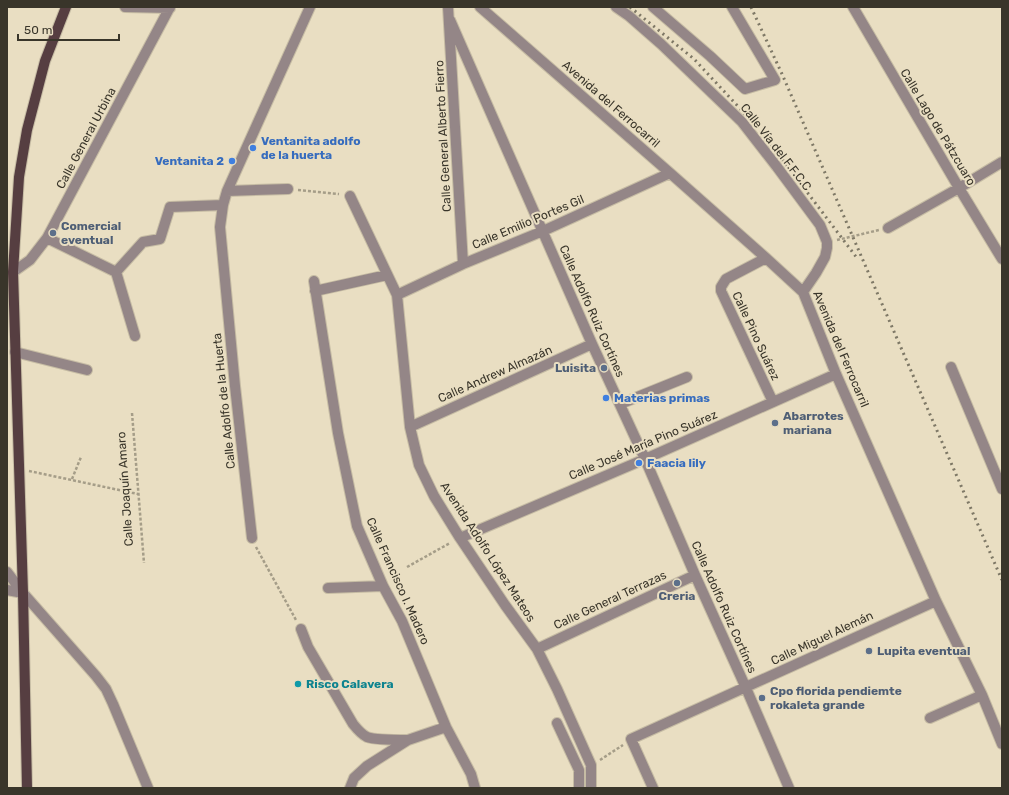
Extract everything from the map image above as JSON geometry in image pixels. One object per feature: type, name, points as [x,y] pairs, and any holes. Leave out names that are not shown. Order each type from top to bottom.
[{"type":"main road","points":[[26,788],[23,593],[15,352],[14,272],[19,177],[27,130],[45,61],[66,7]]},
{"type":"street","points":[[125,7],[170,8]]},
{"type":"street","name":"Calle Adolfo de la Huerta","points":[[252,538],[235,386],[220,227],[227,190],[310,7]]},
{"type":"street","name":"Calle General Alberto Fierro","points":[[448,7],[464,264]]},
{"type":"street","name":"Avenida del Ferrocarril","points":[[480,7],[670,173],[802,292],[836,374],[936,601],[982,695],[1002,744]]},
{"type":"street","name":"Calle Vía del F.F.C.C","points":[[616,7],[630,16],[661,44],[742,122],[820,224],[827,242]]},
{"type":"street","name":"Calle Vía del F.F.C.C","points":[[653,7],[710,56],[745,89],[775,80],[732,7]]},
{"type":"street","name":"Calle Lago de Pátzcuaro","points":[[853,7],[1002,259]]},
{"type":"street","name":"Calle General Urbina","points":[[14,272],[30,260],[47,238],[170,8]]},
{"type":"street","name":"Calle Adolfo Ruiz Cortínes","points":[[450,20],[789,788]]},
{"type":"street","points":[[888,228],[1002,162]]},
{"type":"street","name":"Calle Emilio Portes Gil","points":[[397,295],[670,173]]},
{"type":"street","points":[[227,190],[288,189]]},
{"type":"street","points":[[350,196],[397,295]]},
{"type":"street","points":[[116,272],[143,242],[160,239],[170,207],[223,205]]},
{"type":"street","points":[[47,238],[116,272],[135,336]]},
{"type":"street","points":[[802,292],[816,273],[825,257],[827,242]]},
{"type":"street","name":"Calle Pino Suárez","points":[[766,258],[726,279],[721,287],[721,291],[773,402]]},
{"type":"street","name":"Calle Francisco I. Madero","points":[[387,275],[315,286],[338,432],[357,526],[383,586],[402,621],[446,727],[470,774],[475,788]]},
{"type":"street","name":"Avenida Adolfo López Mateos","points":[[397,295],[410,427],[419,465],[434,496],[460,538],[505,605],[537,649],[592,765],[591,788]]},
{"type":"street","name":"Calle Andrew Almazán","points":[[410,427],[592,344]]},
{"type":"street","points":[[15,352],[87,370]]},
{"type":"street","points":[[951,367],[1002,489]]},
{"type":"street","name":"Calle José María Pino Suárez","points":[[460,538],[645,459],[836,374]]},
{"type":"street","points":[[620,404],[687,376]]},
{"type":"street","points":[[7,572],[23,593],[106,689],[148,788]]},
{"type":"street","name":"Calle General Terrazas","points":[[537,649],[695,575]]},
{"type":"street","points":[[328,588],[383,586]]},
{"type":"street","points":[[7,590],[23,593]]},
{"type":"street","name":"Calle Miguel Alemán","points":[[631,739],[936,601]]},
{"type":"street","points":[[301,629],[308,647],[353,724],[359,731],[367,737],[376,739],[408,740]]},
{"type":"street","points":[[930,718],[982,695]]},
{"type":"street","points":[[556,723],[579,770],[579,788]]},
{"type":"street","points":[[350,788],[354,778],[367,766],[408,740],[446,727]]},
{"type":"street","points":[[631,739],[653,788]]},
{"type":"path","points":[[288,189],[350,196]]},
{"type":"path","points":[[827,242],[888,228]]},
{"type":"path","name":"Calle Joaquín Amaro","points":[[132,413],[144,563]]},
{"type":"path","points":[[72,479],[81,457]]},
{"type":"path","points":[[19,469],[138,494]]},
{"type":"path","points":[[252,538],[301,629]]},
{"type":"path","points":[[407,567],[460,538]]},
{"type":"path","points":[[592,765],[631,739]]},
{"type":"railway","points":[[630,7],[694,59],[760,130],[857,258]]},
{"type":"railway","points":[[751,7],[782,74],[1002,580]]},
{"type":"place","name":"Ventanita adolfo de la huerta","points":[[253,148]]},
{"type":"place","name":"Ventanita 2","points":[[232,161]]},
{"type":"place","name":"Comercial eventual","points":[[53,233]]},
{"type":"place","name":"Luisita","points":[[604,368]]},
{"type":"place","name":"Materias primas","points":[[606,398]]},
{"type":"place","name":"Abarrotes mariana","points":[[775,423]]},
{"type":"place","name":"Faacia lily","points":[[639,463]]},
{"type":"place","name":"Creria","points":[[677,583]]},
{"type":"place","name":"Lupita eventual","points":[[869,651]]},
{"type":"place","name":"Risco Calavera","points":[[298,684]]},
{"type":"place","name":"Cpo florida pendiemte rokaleta grande","points":[[762,698]]}]
